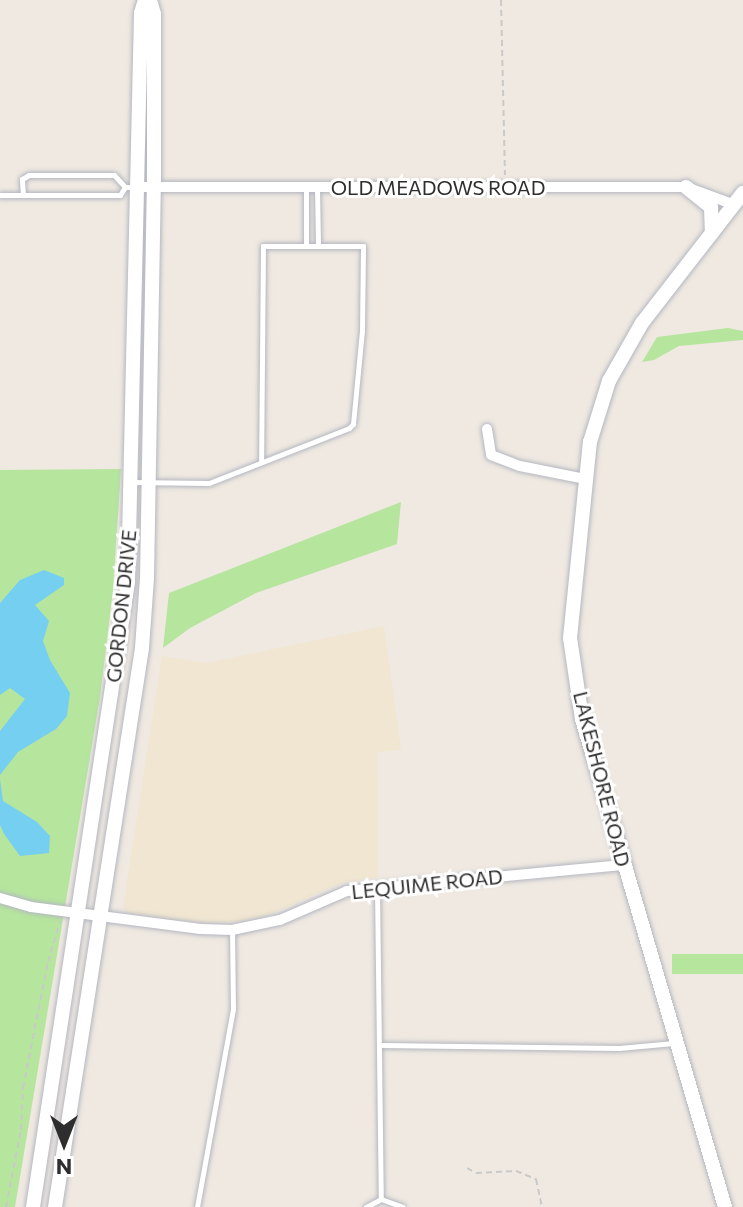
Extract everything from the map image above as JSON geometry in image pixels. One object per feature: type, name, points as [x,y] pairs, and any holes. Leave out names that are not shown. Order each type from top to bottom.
[{"type":"main road","name":"GORDON DRIVE","points":[[33,1207],[128,582],[131,187],[141,13],[147,0]]},
{"type":"main road","name":"GORDON DRIVE","points":[[55,1207],[142,648],[149,482],[154,187],[154,14],[147,0]]},
{"type":"main road","points":[[686,187],[711,207],[712,233]]},
{"type":"main road","name":"LAKESHORE ROAD","points":[[725,1207],[582,719],[570,638],[590,442],[609,381],[642,323],[739,199]]},
{"type":"street","name":"OLD MEADOWS ROAD","points":[[131,187],[686,187],[739,199]]},
{"type":"street","points":[[487,429],[491,455],[520,466],[585,479]]},
{"type":"street","name":"LEQUIME ROAD","points":[[0,898],[31,907],[232,930],[257,927],[322,900],[377,887],[623,865]]},
{"type":"lane","points":[[0,195],[23,195],[120,195],[131,187],[114,175],[29,175],[22,179],[23,195]]},
{"type":"lane","points":[[306,245],[311,187]]},
{"type":"lane","points":[[311,187],[318,245]]},
{"type":"lane","points":[[131,482],[209,483],[261,462],[353,424],[362,331],[363,246],[263,246],[261,462]]},
{"type":"lane","points":[[377,887],[381,1199]]},
{"type":"lane","points":[[197,1207],[233,1009],[232,930]]},
{"type":"lane","points":[[380,1045],[619,1048],[676,1043]]},
{"type":"lane","points":[[366,1207],[381,1199],[403,1207]]},
{"type":"path","points":[[501,0],[505,187]]},
{"type":"path","points":[[6,1207],[21,1130],[23,1088],[62,911]]},
{"type":"path","points":[[467,1168],[476,1173],[516,1171],[536,1179],[542,1207]]},
{"type":"shaded area","points":[[384,626],[401,750],[377,752],[378,877],[341,883],[268,915],[237,922],[195,923],[128,913],[123,908],[162,656],[206,663]]},
{"type":"green space","points":[[728,328],[743,331],[743,340],[679,346],[654,360],[642,362],[657,337]]},
{"type":"green space","points":[[121,469],[113,590],[100,697],[15,1207],[0,1207],[0,470]]},
{"type":"green space","points":[[401,502],[397,544],[256,593],[190,628],[163,648],[169,593]]},
{"type":"green space","points":[[672,954],[743,954],[743,974],[672,974]]},
{"type":"water","points":[[44,570],[64,578],[64,585],[35,605],[49,621],[43,641],[50,660],[70,693],[67,716],[56,729],[18,752],[0,775],[0,731],[25,699],[10,688],[0,695],[0,603],[20,580]]},
{"type":"water","points":[[0,779],[3,801],[37,822],[50,836],[49,853],[20,856],[4,834],[0,825]]}]
